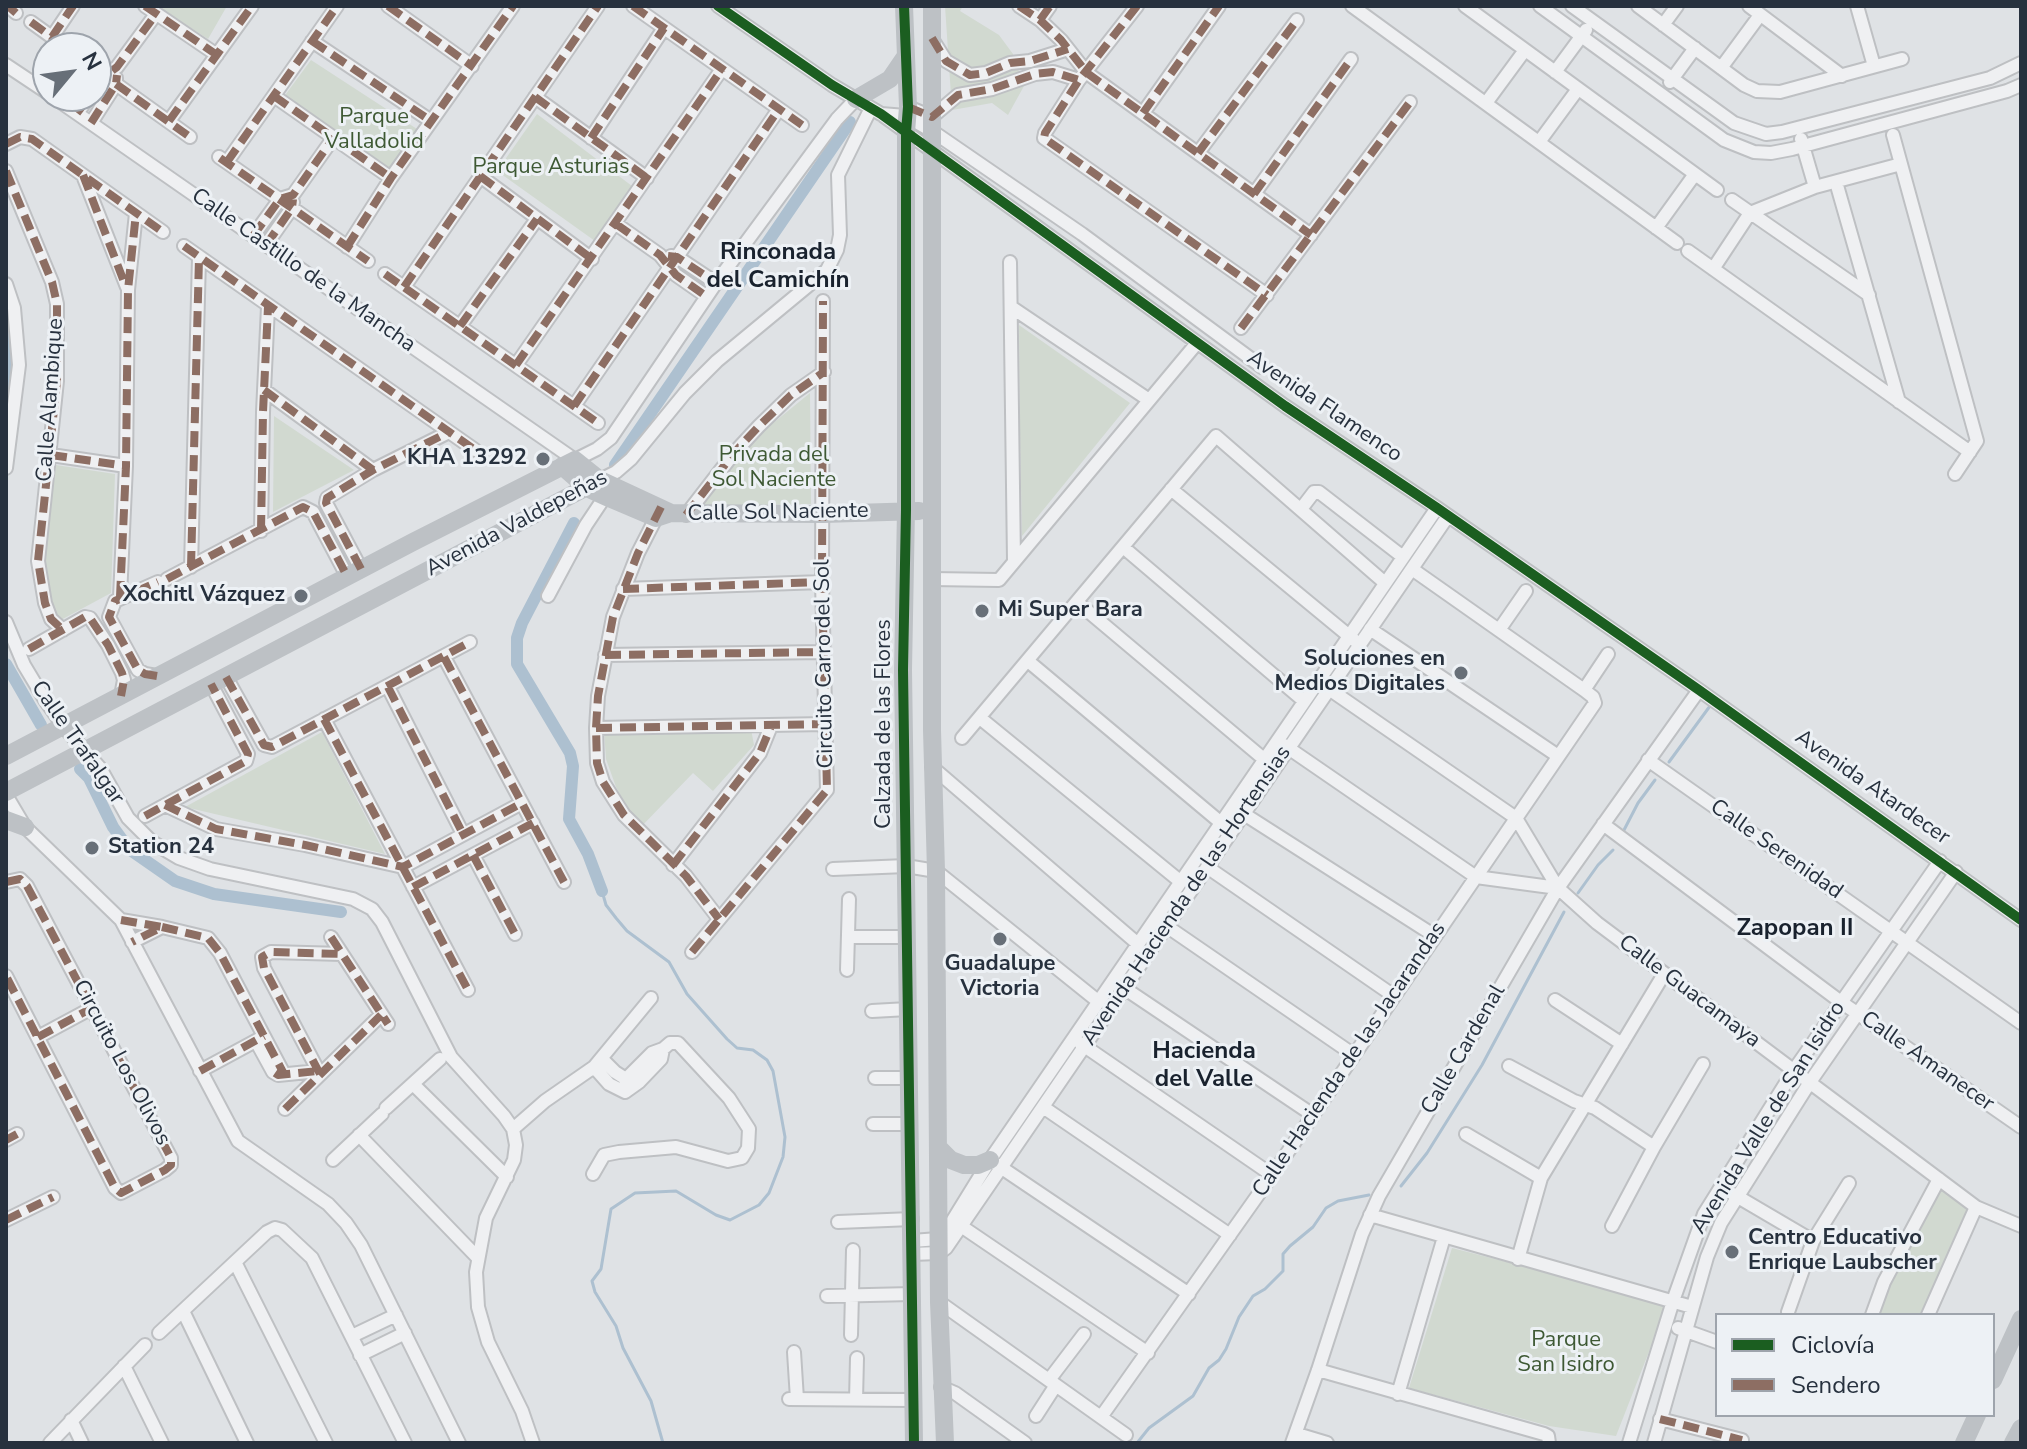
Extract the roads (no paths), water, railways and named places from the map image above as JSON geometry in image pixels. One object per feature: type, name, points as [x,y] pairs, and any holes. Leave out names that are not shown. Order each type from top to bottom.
[{"type":"street","points":[[55,32],[73,6]]},
{"type":"street","points":[[145,6],[217,55]]},
{"type":"street","points":[[169,121],[252,6]]},
{"type":"street","points":[[337,6],[274,96],[223,160],[368,261]]},
{"type":"street","points":[[388,6],[472,66]]},
{"type":"street","points":[[404,287],[598,6]]},
{"type":"street","points":[[633,6],[802,125]]},
{"type":"street","points":[[718,6],[869,107],[907,118]]},
{"type":"street","name":"Calzada de las Flores","points":[[904,6],[907,118],[904,741],[914,1443]]},
{"type":"street","points":[[932,6],[932,767],[936,871],[939,1302],[945,1443]]},
{"type":"street","points":[[1019,6],[1040,20],[1068,49],[1083,76]]},
{"type":"street","points":[[1040,20],[1050,6]]},
{"type":"street","points":[[1137,6],[1083,76],[1044,136],[1048,143],[1267,295]]},
{"type":"street","points":[[1143,113],[1219,6]]},
{"type":"street","points":[[1352,6],[1970,452]]},
{"type":"street","points":[[1368,17],[1376,6]]},
{"type":"street","points":[[1465,6],[1717,190]]},
{"type":"street","points":[[1540,6],[1739,148],[1771,153],[1803,146],[2021,85]]},
{"type":"street","points":[[1572,6],[1734,123],[1766,134],[1990,78],[2021,63]]},
{"type":"street","points":[[1638,6],[1744,85],[1767,93],[1902,59]]},
{"type":"street","points":[[1663,25],[1677,6]]},
{"type":"street","points":[[1749,6],[1842,76]]},
{"type":"street","points":[[1857,6],[1874,66]]},
{"type":"street","points":[[347,247],[510,7]]},
{"type":"street","points":[[112,71],[156,14]]},
{"type":"street","points":[[1721,68],[1760,15]]},
{"type":"street","points":[[1198,153],[1297,20]]},
{"type":"street","points":[[1555,72],[1592,21]]},
{"type":"street","points":[[31,22],[45,32]]},
{"type":"street","points":[[591,138],[664,28]]},
{"type":"street","points":[[932,38],[941,55],[959,71],[978,75],[1010,63],[1068,49]]},
{"type":"street","points":[[312,41],[431,121]]},
{"type":"street","points":[[1661,94],[1695,48]]},
{"type":"street","points":[[1486,103],[1525,50]]},
{"type":"street","points":[[1053,54],[1053,72]]},
{"type":"street","points":[[869,107],[905,57]]},
{"type":"street","points":[[1254,194],[1351,59]]},
{"type":"street","name":"Calle Castillo de la Mancha","points":[[6,65],[32,82]]},
{"type":"street","points":[[516,365],[722,69]]},
{"type":"street","points":[[958,95],[959,71]]},
{"type":"street","points":[[932,124],[958,95],[992,89],[1035,74],[1053,72],[1083,76],[1143,113],[1311,235]]},
{"type":"street","points":[[112,80],[190,137]]},
{"type":"street","points":[[1539,142],[1578,89]]},
{"type":"street","points":[[1926,95],[1930,112]]},
{"type":"street","points":[[274,96],[391,178]]},
{"type":"street","points":[[535,97],[647,178]]},
{"type":"street","points":[[1241,328],[1410,102]]},
{"type":"street","name":"Avenida Valdepeñas","points":[[6,756],[354,572],[597,449],[611,438],[706,296],[837,119],[869,107]]},
{"type":"street","name":"Avenida Valdepeñas","points":[[6,793],[427,572],[602,487],[631,459],[685,393],[717,361],[827,270],[837,250],[840,235],[838,175],[869,107]]},
{"type":"street","points":[[574,406],[779,109]]},
{"type":"street","points":[[91,123],[95,112]]},
{"type":"street","name":"Calle Castillo de la Mancha","points":[[77,113],[552,447],[568,463]]},
{"type":"street","name":"Avenida Flamenco","points":[[907,118],[932,124],[1262,367]]},
{"type":"street","name":"Avenida Flamenco","points":[[907,118],[932,152],[1285,406],[1699,690]]},
{"type":"street","points":[[1798,128],[1815,187]]},
{"type":"street","points":[[1893,135],[1977,441],[1955,474]]},
{"type":"street","points":[[6,144],[20,137],[32,139],[163,232]]},
{"type":"street","points":[[266,245],[292,208],[293,195],[334,137]]},
{"type":"street","points":[[1713,269],[1750,213],[1815,187],[1901,164]]},
{"type":"street","name":"Calle Alambique","points":[[6,171],[52,282],[57,304],[59,343],[51,455],[38,548],[39,575],[51,619],[63,630]]},
{"type":"street","points":[[1656,228],[1695,174]]},
{"type":"street","points":[[83,175],[128,290]]},
{"type":"street","points":[[480,176],[592,259]]},
{"type":"street","points":[[1836,182],[1899,402]]},
{"type":"street","points":[[253,236],[280,199],[293,195]]},
{"type":"street","points":[[1732,200],[1869,295]]},
{"type":"street","points":[[120,597],[126,466],[128,290],[136,213]]},
{"type":"street","points":[[460,326],[537,219]]},
{"type":"street","points":[[616,224],[660,255],[669,269],[706,296]]},
{"type":"street","points":[[1071,250],[1082,234]]},
{"type":"street","points":[[184,246],[475,450]]},
{"type":"street","points":[[660,255],[677,257],[716,283]]},
{"type":"street","points":[[191,567],[199,258]]},
{"type":"street","points":[[1010,262],[1014,561]]},
{"type":"street","points":[[385,274],[598,423]]},
{"type":"street","points":[[6,284],[14,308],[19,365],[6,468]]},
{"type":"street","name":"Circuito Carro del Sol","points":[[692,952],[827,790],[822,582],[823,301]]},
{"type":"street","points":[[261,531],[268,307]]},
{"type":"street","points":[[1011,307],[1149,400]]},
{"type":"street","points":[[931,579],[999,580],[1197,343]]},
{"type":"street","points":[[719,919],[697,889],[624,815],[599,773],[596,728],[605,655],[623,589],[668,513],[724,465],[798,389],[824,372]]},
{"type":"street","points":[[264,390],[373,470]]},
{"type":"street","points":[[354,572],[348,544],[326,503],[332,493],[449,432]]},
{"type":"street","points":[[962,738],[1216,436],[1385,583]]},
{"type":"street","points":[[51,455],[126,466]]},
{"type":"street","name":"Calle Sol Naciente","points":[[568,463],[602,487],[668,513],[934,512]]},
{"type":"street","points":[[548,596],[602,487]]},
{"type":"street","points":[[1171,489],[1354,640]]},
{"type":"street","points":[[1301,509],[1314,492],[1319,492],[1403,557]]},
{"type":"street","points":[[157,676],[141,672],[109,617],[111,605],[120,597],[191,567],[303,507],[313,512],[334,552],[354,572]]},
{"type":"street","name":"Avenida Hacienda de las Hortensias","points":[[1442,512],[1385,583],[1354,640],[1329,689],[1283,744],[1265,760],[1181,882],[1161,923],[1124,988],[1079,1042],[945,1233],[939,1246],[946,1248],[996,1164],[1043,1107],[1079,1042],[1099,1002],[1138,944],[1161,923],[1207,867],[1244,814],[1283,744],[1304,701],[1354,640],[1370,629],[1412,569],[1442,512]]},
{"type":"street","points":[[413,542],[427,572]]},
{"type":"street","points":[[334,552],[348,544]]},
{"type":"street","points":[[1123,547],[1304,701]]},
{"type":"street","points":[[1412,569],[1584,690],[1608,654]]},
{"type":"street","points":[[623,589],[822,582]]},
{"type":"street","points":[[1499,630],[1526,591]]},
{"type":"street","points":[[1077,602],[1265,760]]},
{"type":"street","points":[[29,649],[85,617],[95,621],[124,680],[121,696]]},
{"type":"street","points":[[264,620],[279,649]]},
{"type":"street","name":"Calle Trafalgar","points":[[6,622],[24,665],[64,727],[100,768],[128,818],[164,850],[210,869],[353,899],[372,909],[431,1013],[451,1057],[513,1129]]},
{"type":"street","points":[[1370,629],[1558,756]]},
{"type":"street","points":[[218,680],[241,704],[264,745],[272,747],[470,642]]},
{"type":"street","points":[[605,655],[824,652]]},
{"type":"street","points":[[115,659],[128,653]]},
{"type":"street","points":[[444,657],[564,882]]},
{"type":"street","points":[[1028,661],[1232,831]]},
{"type":"street","points":[[145,816],[246,761],[248,754],[226,712],[218,680]]},
{"type":"street","points":[[388,687],[463,834]]},
{"type":"street","points":[[1329,689],[1516,818]]},
{"type":"street","name":"Calle Hacienda de las Jacarandas","points":[[1101,1417],[1272,1175],[1558,756],[1595,700],[1584,690]]},
{"type":"street","name":"Calle Cardenal","points":[[1294,1438],[1370,1215],[1558,888],[1699,690]]},
{"type":"street","name":"Avenida Atardecer","points":[[1699,690],[2021,920]]},
{"type":"street","points":[[226,712],[241,704]]},
{"type":"street","points":[[103,706],[118,733]]},
{"type":"street","points":[[980,718],[1181,882]]},
{"type":"street","points":[[324,719],[468,990]]},
{"type":"street","points":[[596,728],[826,724]]},
{"type":"street","points":[[673,865],[760,753],[771,726]]},
{"type":"street","points":[[904,741],[932,741]]},
{"type":"street","points":[[1283,744],[1476,877],[1558,888]]},
{"type":"street","name":"Calle Serenidad","points":[[1648,760],[2021,1023]]},
{"type":"street","points":[[932,767],[1138,944]]},
{"type":"street","points":[[6,793],[25,827],[121,920],[238,1141],[307,1188],[346,1223],[361,1245],[459,1443]]},
{"type":"street","points":[[165,805],[216,829],[403,867],[522,803]]},
{"type":"street","points":[[1244,814],[1435,936]]},
{"type":"street","name":"Calle Guacamaya","points":[[1516,818],[1558,888],[1597,923],[1976,1207],[2021,1226]]},
{"type":"street","points":[[6,820],[25,827]]},
{"type":"street","points":[[413,887],[533,823]]},
{"type":"street","name":"Calle Amanecer","points":[[1603,824],[1857,1014],[2021,1127]]},
{"type":"street","points":[[473,855],[515,934]]},
{"type":"street","name":"Avenida Valle de San Isidro","points":[[1629,1443],[1696,1231],[1794,1070],[1940,861]]},
{"type":"street","points":[[833,869],[906,866],[936,871],[1099,1002]]},
{"type":"street","points":[[1207,867],[1394,996]]},
{"type":"street","name":"Avenida Valle de San Isidro","points":[[1654,1443],[1707,1257],[1737,1197],[1810,1082],[1956,872]]},
{"type":"street","name":"Circuito Los Olivos","points":[[6,882],[20,879],[27,886],[171,1158],[171,1165],[130,1190],[121,1193],[115,1188],[6,976]]},
{"type":"street","points":[[847,970],[849,899]]},
{"type":"street","points":[[121,920],[208,938],[220,953],[260,1038],[284,1074],[319,1073]]},
{"type":"street","points":[[1161,923],[1354,1055]]},
{"type":"street","points":[[132,942],[162,927]]},
{"type":"street","points":[[285,1109],[319,1073],[385,1020],[331,937]]},
{"type":"street","points":[[848,937],[907,937]]},
{"type":"street","points":[[319,1073],[264,968],[262,957],[271,952],[342,954]]},
{"type":"street","points":[[1518,1259],[1541,1178],[1664,974]]},
{"type":"street","points":[[1124,988],[1313,1115]]},
{"type":"street","points":[[533,1443],[522,1411],[488,1342],[478,1307],[476,1272],[486,1218],[514,1160],[516,1145],[513,1129],[545,1101],[598,1063],[651,998]]},
{"type":"street","points":[[1555,1000],[1622,1044]]},
{"type":"street","points":[[38,1037],[92,1008]]},
{"type":"street","points":[[872,1011],[908,1009]]},
{"type":"street","points":[[200,1071],[260,1038]]},
{"type":"street","points":[[1079,1042],[1272,1175]]},
{"type":"street","points":[[593,1174],[604,1155],[619,1152],[676,1147],[728,1161],[742,1158],[748,1148],[749,1129],[729,1098],[678,1043],[670,1043],[663,1049],[661,1059],[639,1082],[609,1084],[598,1063]]},
{"type":"street","points":[[333,1160],[440,1059]]},
{"type":"street","points":[[1612,1226],[1703,1064]]},
{"type":"street","points":[[1509,1066],[1595,1108],[1654,1147]]},
{"type":"street","points":[[875,1078],[909,1078]]},
{"type":"street","points":[[413,1084],[507,1177]]},
{"type":"street","points":[[1043,1107],[1230,1235]]},
{"type":"street","points":[[873,1124],[910,1124]]},
{"type":"street","points":[[1466,1134],[1541,1178]]},
{"type":"street","points":[[359,1135],[478,1258]]},
{"type":"street","points":[[939,1148],[951,1160],[964,1165],[996,1164],[1189,1294]]},
{"type":"street","points":[[1873,1313],[1884,1282],[1939,1179]]},
{"type":"street","points":[[1788,1312],[1813,1241],[1849,1183]]},
{"type":"street","points":[[1721,1186],[1813,1241]]},
{"type":"street","points":[[6,1220],[53,1197]]},
{"type":"street","points":[[1929,1313],[1976,1207]]},
{"type":"street","points":[[1370,1215],[1692,1307]]},
{"type":"street","points":[[838,1222],[912,1219]]},
{"type":"street","points":[[961,1226],[1148,1353]]},
{"type":"street","points":[[159,1333],[267,1232],[275,1228],[282,1230],[312,1258],[405,1443]]},
{"type":"street","points":[[1398,1394],[1444,1237]]},
{"type":"street","points":[[912,1248],[939,1246]]},
{"type":"street","points":[[851,1335],[853,1250]]},
{"type":"street","points":[[235,1262],[326,1443]]},
{"type":"street","points":[[827,1296],[912,1294]]},
{"type":"street","points":[[939,1302],[1126,1435]]},
{"type":"street","points":[[183,1311],[247,1443]]},
{"type":"street","points":[[352,1336],[396,1315]]},
{"type":"street","points":[[1995,1376],[2021,1319]]},
{"type":"street","points":[[1667,1324],[1715,1341]]},
{"type":"street","points":[[360,1355],[405,1333]]},
{"type":"street","points":[[1036,1416],[1052,1383],[1084,1334]]},
{"type":"street","points":[[50,1443],[145,1345]]},
{"type":"street","points":[[794,1352],[793,1399],[912,1400]]},
{"type":"street","points":[[856,1400],[857,1358]]},
{"type":"street","points":[[124,1366],[162,1443]]},
{"type":"street","points":[[1318,1370],[1548,1440]]},
{"type":"street","points":[[941,1387],[955,1393],[1023,1442]]},
{"type":"street","points":[[1964,1443],[1976,1417]]},
{"type":"street","points":[[1660,1419],[1742,1440]]},
{"type":"street","points":[[71,1420],[82,1443]]},
{"type":"street","points":[[2013,1443],[2021,1428]]},
{"type":"street","points":[[1294,1438],[1327,1443]]},
{"type":"waterway","points":[[615,465],[850,122]]},
{"type":"waterway","points":[[6,329],[9,370],[6,395]]},
{"type":"waterway","points":[[574,523],[522,623],[517,638],[517,664],[570,753],[573,766],[569,819],[588,854],[602,891]]},
{"type":"waterway","points":[[6,664],[41,725]]},
{"type":"waterway","points":[[1669,762],[1710,706]]},
{"type":"waterway","points":[[80,769],[89,778],[113,827],[129,849],[175,881],[214,894],[341,912]]},
{"type":"waterway","points":[[1624,830],[1655,780]]},
{"type":"waterway","points":[[1578,893],[1613,850]]},
{"type":"waterway","points":[[602,891],[606,905],[616,918],[627,931],[669,962],[687,994],[727,1039],[737,1048],[753,1050],[767,1060],[773,1071],[785,1137],[783,1157],[769,1193],[759,1205],[730,1220],[676,1191],[635,1193],[611,1209],[601,1269],[592,1281],[651,1401],[663,1443]]},
{"type":"waterway","points":[[1401,1186],[1427,1153],[1482,1065],[1564,912]]},
{"type":"waterway","points":[[1137,1443],[1149,1428],[1193,1396],[1209,1368],[1226,1349],[1239,1317],[1253,1296],[1283,1271],[1283,1254],[1290,1246],[1313,1227],[1326,1208],[1338,1201],[1369,1195]]},
{"type":"place","name":"KHA 13292","points":[[543,459]]},
{"type":"place","name":"Xochitl Vázquez","points":[[301,596]]},
{"type":"place","name":"Mi Super Bara","points":[[982,611]]},
{"type":"place","name":"Soluciones en Medios Digitales","points":[[1461,673]]},
{"type":"place","name":"Station 24","points":[[92,848]]},
{"type":"place","name":"Guadalupe Victoria","points":[[1000,939]]},
{"type":"place","name":"Centro Educativo Enrique Laubscher","points":[[1732,1252]]},
{"type":"district","name":"Rinconada del Camichín","points":[[778,267]]},
{"type":"district","name":"Zapopan II","points":[[1795,929]]},
{"type":"district","name":"Hacienda del Valle","points":[[1204,1066]]},
{"type":"park label","name":"Parque Valladolid","points":[[374,130]]},
{"type":"park label","name":"Parque Asturias","points":[[551,168]]},
{"type":"park label","name":"Privada del Sol Naciente","points":[[774,468]]},
{"type":"park label","name":"Parque San Isidro","points":[[1566,1354]]}]
